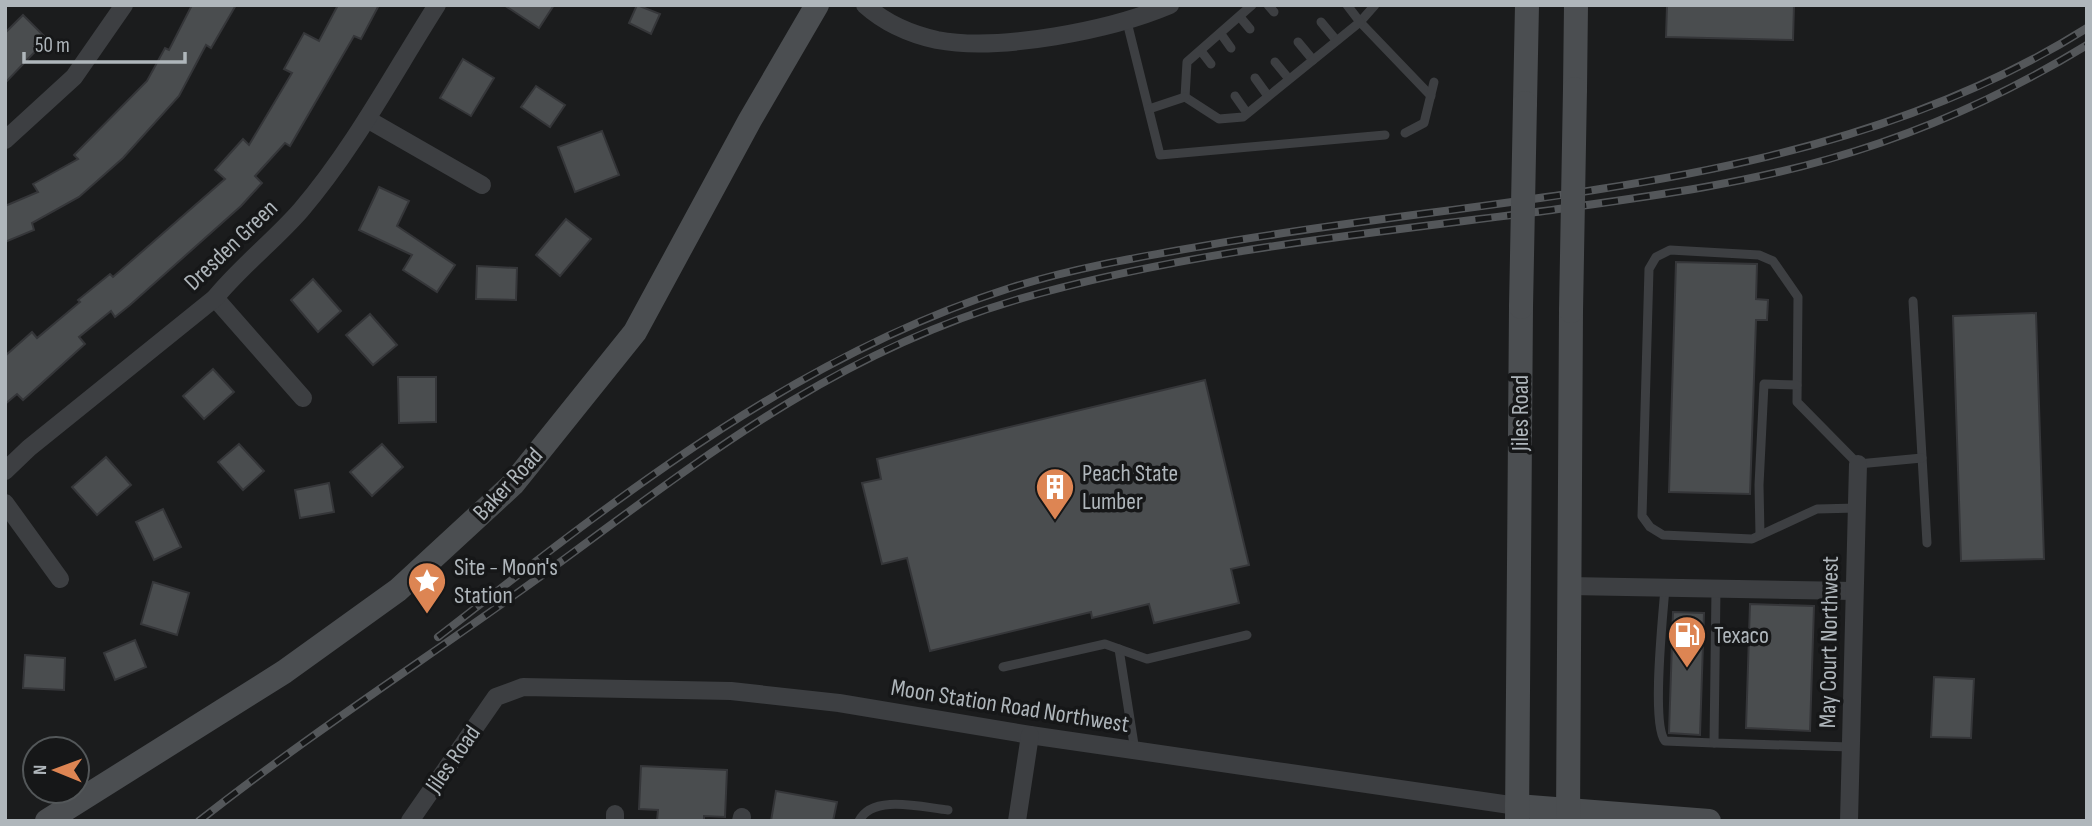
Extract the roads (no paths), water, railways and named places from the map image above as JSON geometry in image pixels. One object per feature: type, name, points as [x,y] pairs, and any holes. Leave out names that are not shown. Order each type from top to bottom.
[{"type":"street","points":[[5,140],[74,77],[124,5]]},
{"type":"street","name":"Dresden Green","points":[[5,471],[72,413],[215,298],[240,268],[299,212],[367,119],[437,5]]},
{"type":"street","name":"Baker Road","points":[[47,821],[272,680],[336,635],[398,590],[513,484],[635,332],[750,120],[817,5]]},
{"type":"street","points":[[864,5],[881,20],[907,31],[937,40],[969,43],[1024,39],[1127,22],[1170,5]]},
{"type":"street","name":"Jiles Road","points":[[1517,813],[1521,307],[1527,5]]},
{"type":"street","name":"Jiles Road","points":[[1568,815],[1576,5]]},
{"type":"street","points":[[367,119],[482,185]]},
{"type":"street","points":[[215,298],[303,398]]},
{"type":"street","name":"May Court Northwest","points":[[1849,821],[1858,464]]},
{"type":"street","points":[[5,503],[60,579]]},
{"type":"street","points":[[1569,586],[1854,591]]},
{"type":"street","name":"Moon Station Road Northwest","points":[[496,697],[523,687],[731,691],[839,704],[1517,813]]},
{"type":"street","name":"Jiles Road","points":[[410,821],[496,697]]},
{"type":"street","points":[[1017,821],[1030,736]]},
{"type":"street","points":[[1517,813],[1709,821]]},
{"type":"lane","points":[[1185,97],[1187,62],[1252,5]]},
{"type":"lane","points":[[1346,5],[1431,96]]},
{"type":"lane","points":[[1185,97],[1219,119],[1243,117],[1360,22],[1375,5]]},
{"type":"lane","points":[[1240,17],[1250,29]]},
{"type":"lane","points":[[1127,22],[1160,155],[1385,135]]},
{"type":"lane","points":[[1321,22],[1336,40]]},
{"type":"lane","points":[[1221,34],[1231,48]]},
{"type":"lane","points":[[1298,42],[1313,60]]},
{"type":"lane","points":[[1200,51],[1211,64]]},
{"type":"lane","points":[[1275,62],[1289,79]]},
{"type":"lane","points":[[1255,78],[1268,96]]},
{"type":"lane","points":[[1405,133],[1424,123],[1434,82]]},
{"type":"lane","points":[[1235,96],[1247,113]]},
{"type":"lane","points":[[1149,109],[1185,97]]},
{"type":"lane","points":[[1857,508],[1817,509],[1752,539],[1663,535],[1650,527],[1642,516],[1649,269],[1656,257],[1670,250],[1759,255],[1773,261],[1798,297],[1797,402],[1858,464],[1922,458]]},
{"type":"lane","points":[[1913,302],[1927,543]]},
{"type":"lane","points":[[1760,535],[1764,384],[1797,385]]},
{"type":"lane","points":[[1665,588],[1658,715],[1665,741],[1851,747]]},
{"type":"lane","points":[[1714,743],[1716,589]]},
{"type":"lane","points":[[1003,667],[1105,644],[1147,659],[1247,635]]},
{"type":"lane","points":[[1119,649],[1135,751]]},
{"type":"lane","points":[[859,821],[860,817],[875,807],[895,805],[948,810]]},
{"type":"railway","points":[[438,637],[572,534],[709,437],[781,392],[854,352],[930,317],[1034,281],[1130,259],[1316,228],[1544,198],[1658,179],[1770,156],[1879,125],[1985,83],[2087,28]]},
{"type":"railway","points":[[199,821],[285,756],[714,451],[827,381],[886,350],[949,323],[1016,300],[1147,268],[1350,235],[1656,195],[1795,168],[1863,149],[1962,111],[2026,80],[2087,45]]},
{"type":"place","name":"Peach State Lumber","points":[[1055,521]]},
{"type":"place","name":"Site - Moon's Station","points":[[427,615]]},
{"type":"place","name":"Texaco","points":[[1687,669]]}]
